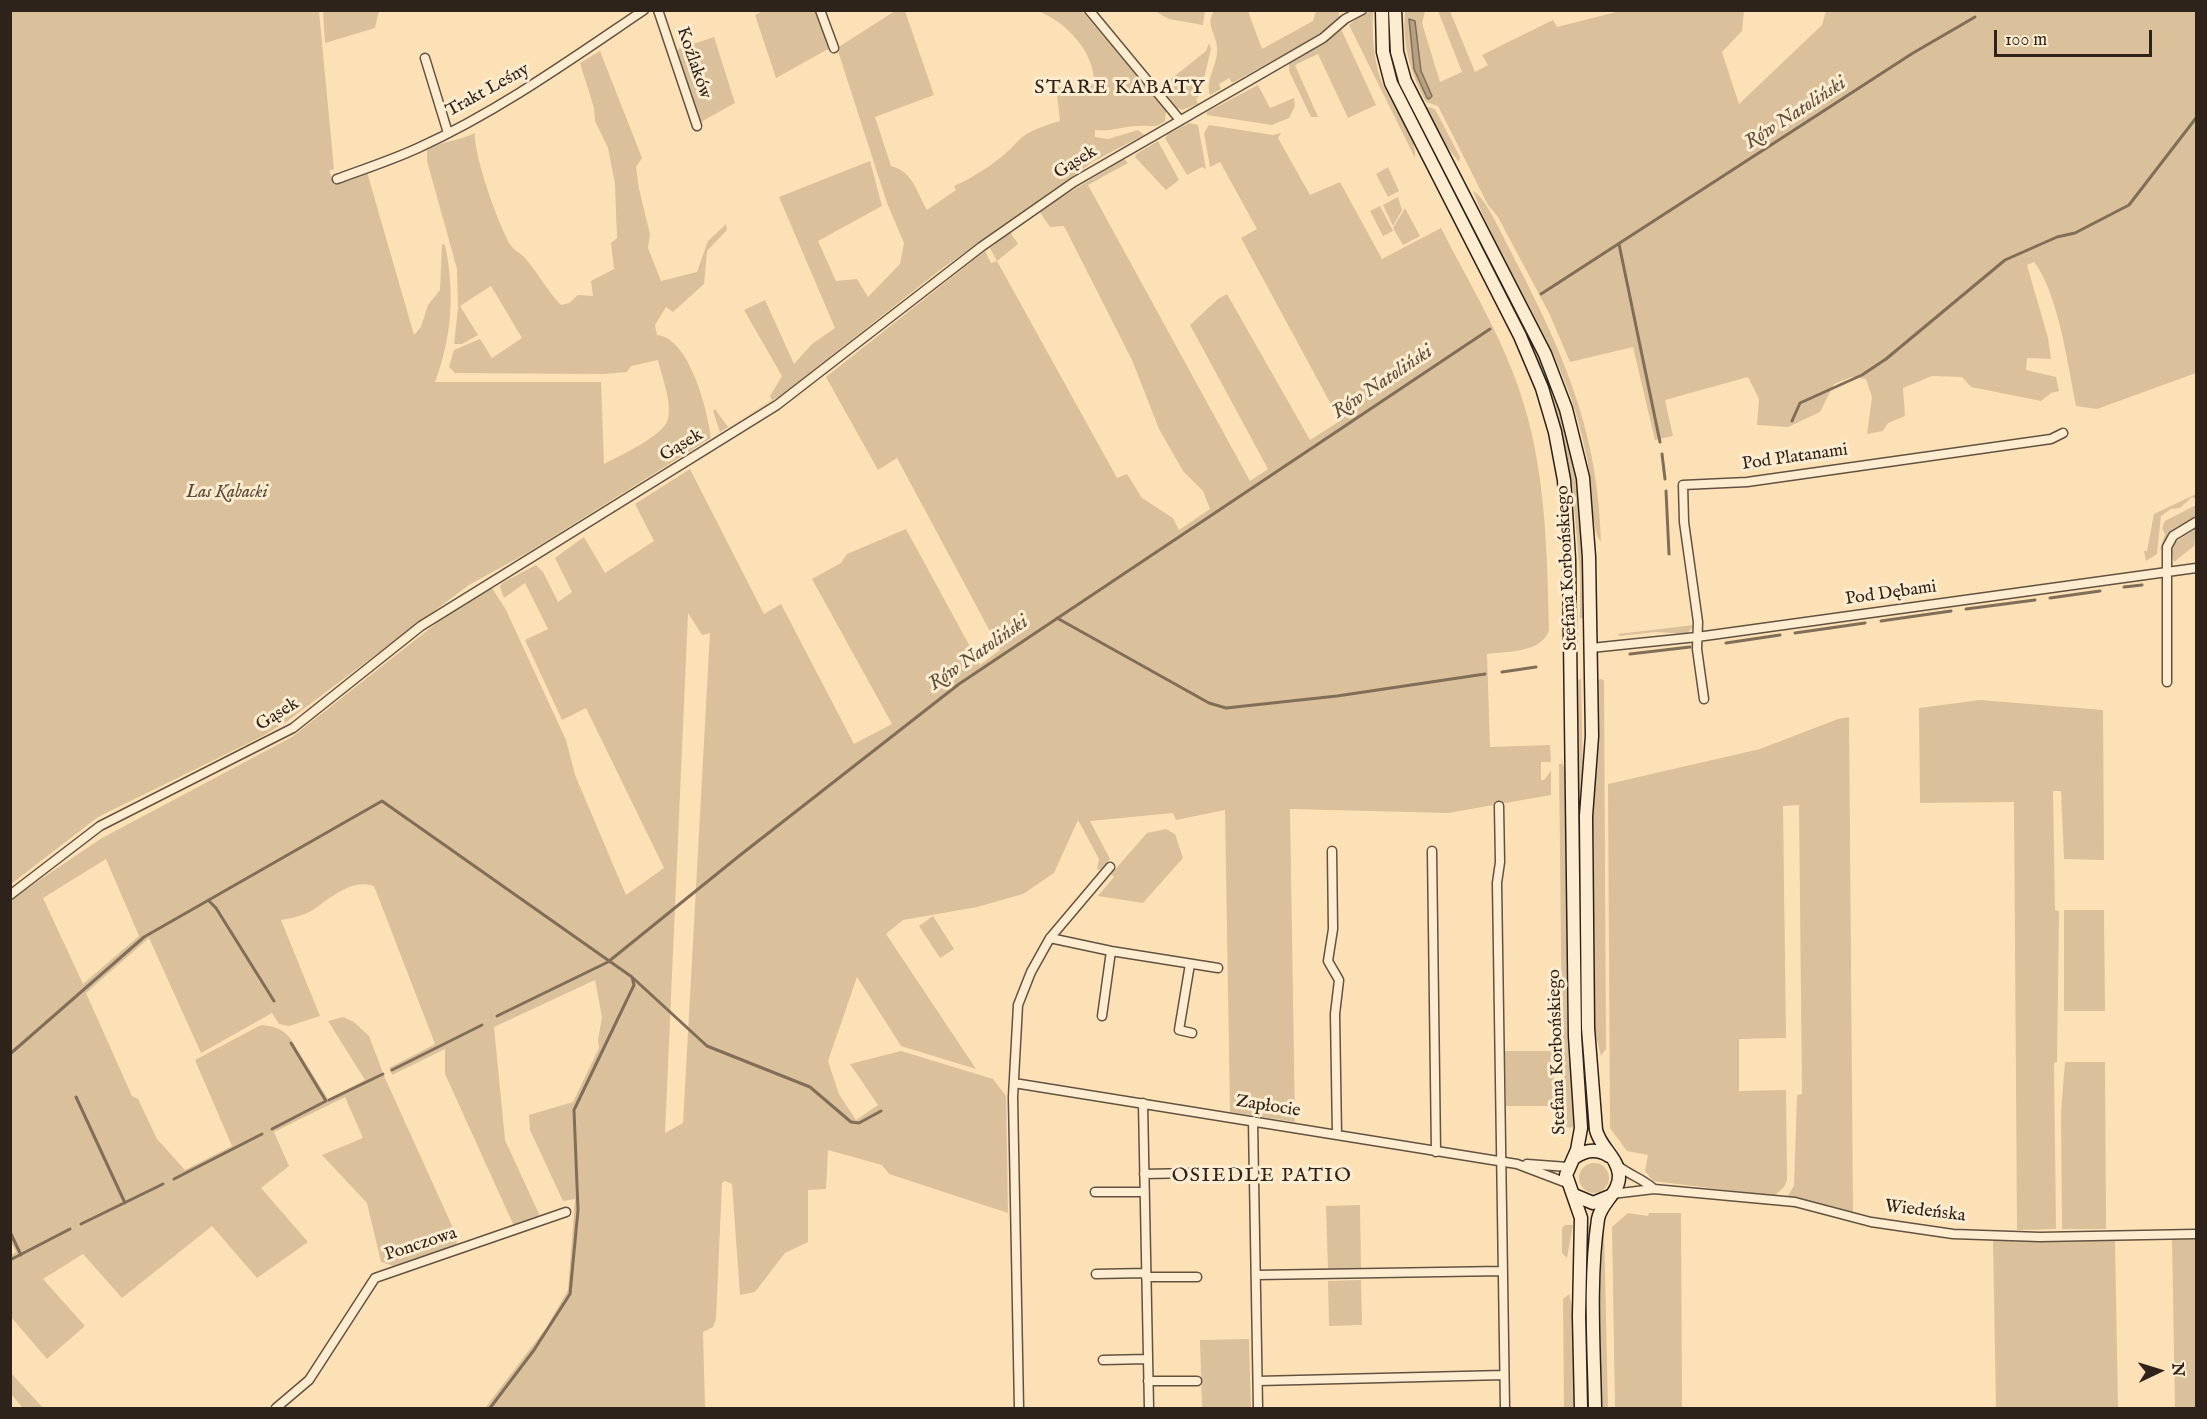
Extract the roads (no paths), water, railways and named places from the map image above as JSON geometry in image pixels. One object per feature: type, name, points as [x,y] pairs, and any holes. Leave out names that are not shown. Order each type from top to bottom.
[{"type":"street","name":"Trakt Leśny","points":[[337,178],[413,150],[448,133],[543,80],[644,10]]},
{"type":"street","name":"Koźlaków","points":[[658,10],[697,126]]},
{"type":"street","points":[[820,10],[834,48]]},
{"type":"street","points":[[1089,10],[1180,120]]},
{"type":"street","name":"Gąsek","points":[[10,895],[29,883],[84,836],[108,821],[293,728],[421,626],[777,405],[981,247],[1074,182],[1323,38],[1362,10]]},
{"type":"street","name":"Stefana Korbońskiego","points":[[1395,10],[1396,41],[1405,81],[1532,327],[1566,409],[1578,452],[1586,503],[1591,648],[1592,736],[1586,816],[1588,1028],[1596,1130],[1614,1162]]},
{"type":"street","name":"Stefana Korbońskiego","points":[[1382,11],[1381,33],[1388,72],[1397,98],[1520,336],[1549,411],[1559,452],[1567,505],[1574,1025],[1581,1128],[1571,1162],[1570,1189],[1581,1218],[1581,1408]]},
{"type":"street","points":[[425,58],[448,133]]},
{"type":"street","name":"Pod Platanami","points":[[1697,638],[1698,622],[1684,522],[1683,485],[1747,482],[2051,439],[2063,433]]},
{"type":"street","points":[[2167,682],[2168,541],[2196,522]]},
{"type":"street","name":"Pod Dębami","points":[[1591,648],[1697,638],[2196,568]]},
{"type":"street","points":[[1697,638],[1704,699]]},
{"type":"street","points":[[1570,651],[1591,648]]},
{"type":"street","points":[[1499,806],[1500,862],[1497,883],[1504,1408]]},
{"type":"street","points":[[1332,851],[1333,929],[1328,961],[1339,980],[1335,1014],[1337,1135]]},
{"type":"street","points":[[1432,851],[1436,1152]]},
{"type":"street","points":[[1018,1408],[1014,1083],[1018,1005],[1031,972],[1050,938],[1110,867]]},
{"type":"street","points":[[1050,938],[1112,951],[1218,968]]},
{"type":"street","points":[[1102,1016],[1112,951]]},
{"type":"street","points":[[1190,964],[1179,1030],[1192,1033]]},
{"type":"street","name":"Zapłocie","points":[[1014,1083],[1517,1164],[1571,1162]]},
{"type":"street","points":[[1143,1103],[1149,1408]]},
{"type":"street","points":[[1254,1121],[1258,1408]]},
{"type":"street","name":"Stefana Korbońskiego","points":[[1571,1162],[1581,1153],[1598,1150],[1614,1162]]},
{"type":"street","points":[[1595,1408],[1593,1314],[1598,1224],[1601,1210],[1619,1178],[1614,1162]]},
{"type":"street","name":"Wiedeńska","points":[[1614,1162],[1630,1175],[1642,1178],[1654,1189]]},
{"type":"street","name":"Zapłocie","points":[[1517,1164],[1570,1189]]},
{"type":"street","points":[[1144,1174],[1195,1173]]},
{"type":"street","points":[[1570,1189],[1593,1203],[1612,1194]]},
{"type":"street","name":"Wiedeńska","points":[[1612,1194],[1654,1189],[1795,1202],[1871,1222],[1953,1234],[2040,1237],[2196,1234]]},
{"type":"street","points":[[1095,1192],[1144,1192]]},
{"type":"street","name":"Ponczowa","points":[[276,1408],[309,1380],[375,1278],[566,1212]]},
{"type":"street","points":[[1256,1275],[1502,1271]]},
{"type":"street","points":[[1096,1274],[1197,1277]]},
{"type":"street","points":[[1103,1360],[1148,1359]]},
{"type":"street","points":[[1258,1381],[1504,1375]]},
{"type":"street","points":[[1148,1381],[1197,1381]]},
{"type":"waterway","name":"Rów Natoliński","points":[[1541,294],[1913,53],[1975,17]]},
{"type":"waterway","points":[[1792,421],[1800,403],[1862,375],[1886,359],[2005,260],[2057,237],[2075,233],[2129,205],[2196,118]]},
{"type":"waterway","points":[[1619,244],[1660,442]]},
{"type":"waterway","name":"Rów Natoliński","points":[[497,1016],[608,962],[959,684],[1490,329]]},
{"type":"waterway","points":[[1662,454],[1665,479]]},
{"type":"waterway","points":[[1666,491],[1669,554]]},
{"type":"waterway","points":[[2124,587],[2142,585]]},
{"type":"waterway","points":[[2050,598],[2100,591]]},
{"type":"waterway","points":[[1966,609],[2035,600]]},
{"type":"waterway","points":[[1881,621],[1951,611]]},
{"type":"waterway","points":[[1057,618],[1209,703],[1226,708],[1337,696],[1485,674]]},
{"type":"waterway","points":[[1795,633],[1865,623]]},
{"type":"waterway","points":[[1726,643],[1780,635]]},
{"type":"waterway","points":[[1630,654],[1690,647]]},
{"type":"waterway","points":[[1502,672],[1536,667]]},
{"type":"waterway","points":[[10,1054],[144,937],[382,801],[632,977],[634,985],[574,1110],[578,1210],[570,1294],[534,1350],[490,1408]]},
{"type":"waterway","points":[[208,900],[216,908],[274,1001]]},
{"type":"waterway","points":[[633,978],[707,1046],[810,1087],[851,1122],[859,1123],[881,1111]]},
{"type":"waterway","name":"Rów Natoliński","points":[[392,1070],[482,1025]]},
{"type":"waterway","name":"Rów Natoliński","points":[[272,1129],[326,1101],[291,1043]]},
{"type":"waterway","name":"Rów Natoliński","points":[[329,1100],[383,1074]]},
{"type":"waterway","points":[[76,1097],[125,1203]]},
{"type":"waterway","name":"Rów Natoliński","points":[[174,1179],[262,1134]]},
{"type":"waterway","name":"Rów Natoliński","points":[[81,1224],[163,1184]]},
{"type":"waterway","name":"Rów Natoliński","points":[[10,1260],[70,1229]]},
{"type":"waterway","points":[[10,1232],[21,1255]]},
{"type":"district","name":"STARE KABATY","points":[[1120,89]]},
{"type":"district","name":"OSIEDLE PATIO","points":[[1262,1177]]},
{"type":"park label","name":"Las Kabacki","points":[[227,493]]}]
